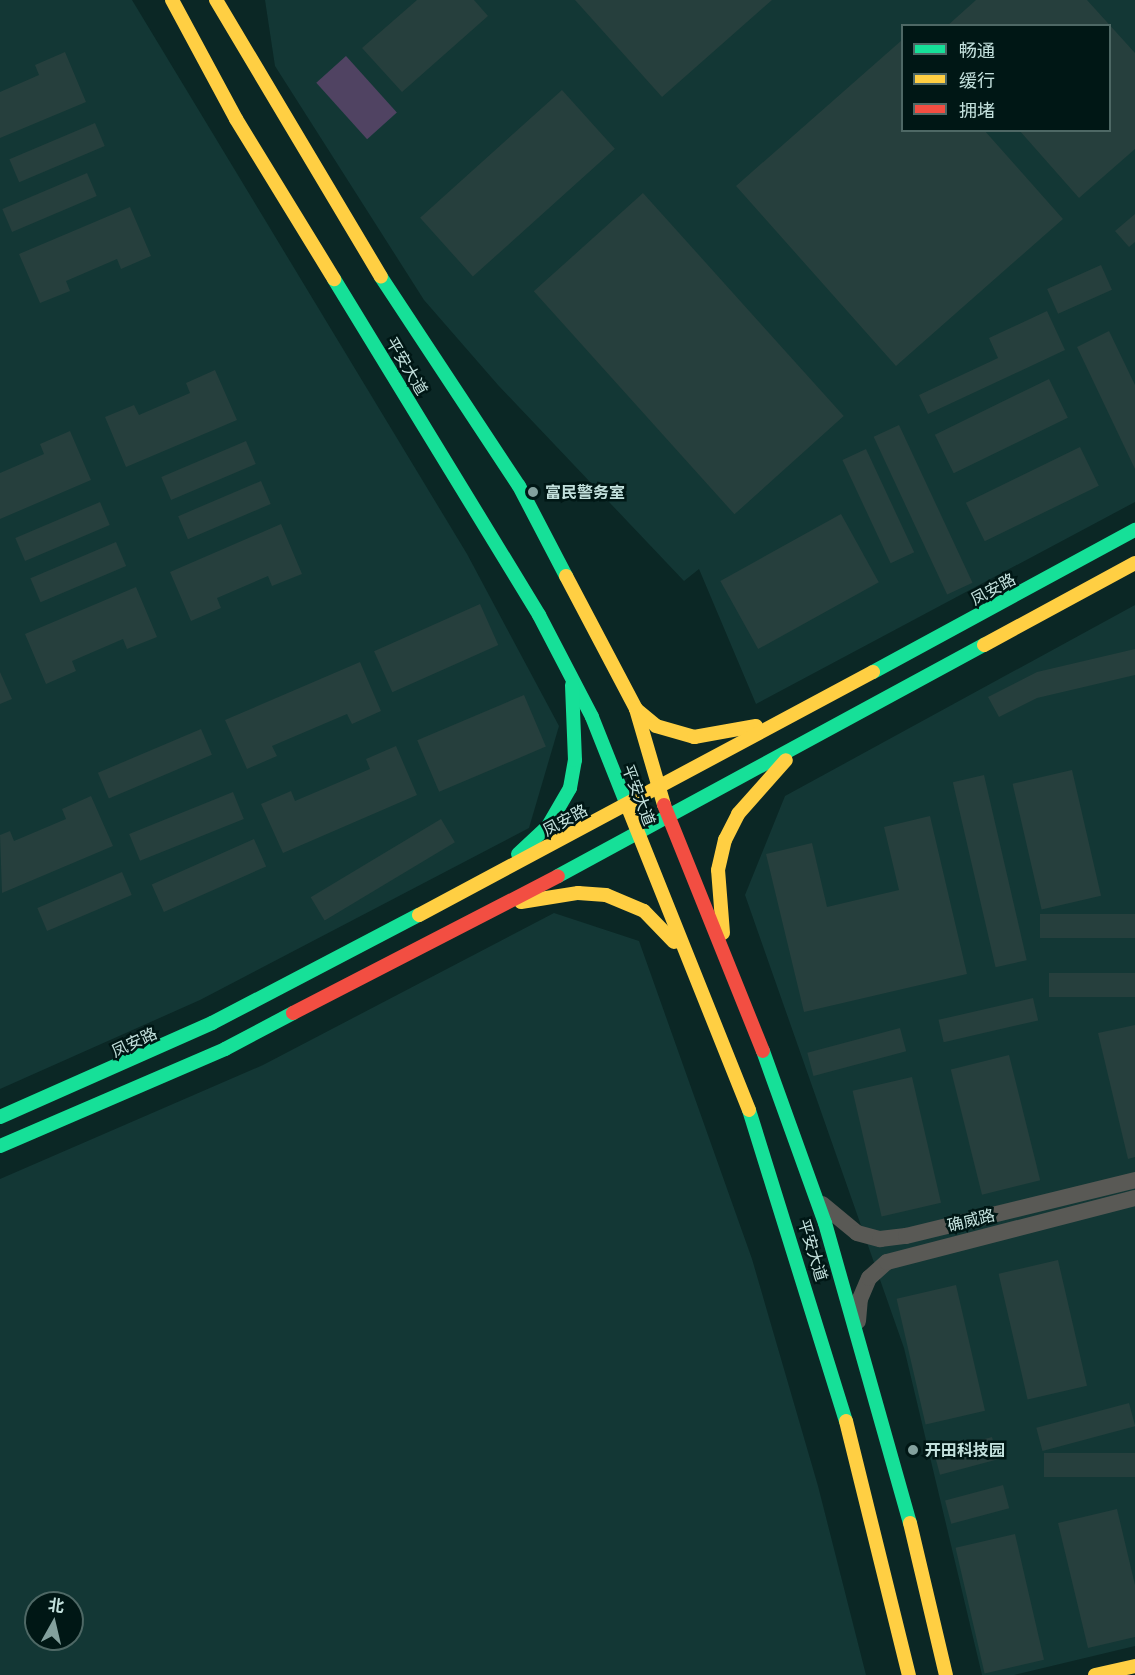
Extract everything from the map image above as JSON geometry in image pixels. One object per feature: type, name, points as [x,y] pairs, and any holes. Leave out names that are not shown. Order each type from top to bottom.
[{"type":"main road","name":"平安大道","points":[[172,0],[236,119],[520,584],[592,717],[637,835],[757,1130],[794,1244],[853,1444],[909,1675]]},
{"type":"main road","name":"平安大道","points":[[216,0],[347,226],[519,486],[636,709],[657,789],[726,958],[817,1199],[858,1328],[946,1675]]},
{"type":"main road","name":"凤安路","points":[[0,1116],[212,1023],[626,807],[1135,530]]},
{"type":"main road","points":[[0,1146],[225,1049],[637,835],[1135,563]]},
{"type":"main road","points":[[490,878],[548,826],[565,800],[575,760],[572,677]]},
{"type":"main road","points":[[636,709],[656,726],[694,738],[789,718]]},
{"type":"main road","points":[[726,958],[718,885],[725,840],[746,803],[797,747]]},
{"type":"main road","points":[[503,905],[578,893],[613,897],[644,911],[687,957]]},
{"type":"main road","points":[[1095,1675],[1135,1666]]},
{"type":"street","name":"确威路","points":[[817,1199],[837,1221],[880,1239],[906,1236],[1135,1180]]},
{"type":"street","name":"确威路","points":[[858,1328],[860,1299],[869,1278],[887,1262],[1135,1198]]},
{"type":"shaded area","points":[[0,0],[132,0],[467,554],[559,726],[529,828],[200,1000],[0,1089]]},
{"type":"shaded area","points":[[265,0],[1135,0],[1135,502],[756,704],[699,569],[684,581],[498,385],[424,300],[275,66]]},
{"type":"shaded area","points":[[346,56],[397,112],[367,139],[316,83]]},
{"type":"shaded area","points":[[1135,605],[1135,1646],[1014,1675],[982,1675],[904,1348],[745,895],[785,796]]},
{"type":"shaded area","points":[[554,913],[639,941],[752,1259],[818,1486],[866,1675],[0,1675],[0,1179],[263,1065]]},
{"type":"building","points":[[417,0],[474,0],[488,16],[402,92],[362,48]]},
{"type":"building","points":[[575,0],[772,0],[662,97]]},
{"type":"building","points":[[976,0],[1087,0],[1109,24],[949,24]]},
{"type":"building","points":[[1111,26],[1135,53],[1135,149],[1079,198],[1021,132],[1111,132]]},
{"type":"building","points":[[901,41],[901,132],[986,132],[1063,219],[896,366],[736,186]]},
{"type":"building","points":[[65,52],[86,102],[0,138],[0,92],[39,75],[35,65]]},
{"type":"building","points":[[562,90],[615,149],[473,277],[420,218]]},
{"type":"building","points":[[95,123],[105,146],[19,182],[9,159]]},
{"type":"building","points":[[87,173],[97,196],[12,232],[2,209]]},
{"type":"building","points":[[643,193],[844,416],[734,514],[534,291]]},
{"type":"building","points":[[130,207],[151,256],[121,269],[117,259],[66,281],[70,291],[40,303],[19,254]]},
{"type":"building","points":[[1135,214],[1135,242],[1129,247],[1115,231]]},
{"type":"building","points":[[1101,265],[1112,290],[1058,314],[1047,289]]},
{"type":"building","points":[[1047,311],[1065,350],[928,414],[919,395],[998,358],[989,338]]},
{"type":"building","points":[[1109,331],[1135,385],[1135,469],[1077,347]]},
{"type":"building","points":[[215,370],[237,420],[126,467],[105,417],[134,405],[139,415],[190,393],[186,383]]},
{"type":"building","points":[[1049,379],[1068,418],[954,473],[935,435]]},
{"type":"building","points":[[899,425],[973,583],[947,595],[874,437]]},
{"type":"building","points":[[70,431],[91,480],[0,519],[0,473],[44,454],[40,444]]},
{"type":"building","points":[[246,441],[256,464],[171,500],[161,477]]},
{"type":"building","points":[[1080,447],[1099,486],[985,541],[966,503]]},
{"type":"building","points":[[866,449],[914,552],[891,563],[842,460]]},
{"type":"building","points":[[261,481],[271,504],[188,539],[178,516]]},
{"type":"building","points":[[100,502],[110,525],[25,561],[15,538]]},
{"type":"building","points":[[841,514],[879,582],[758,649],[720,581]]},
{"type":"building","points":[[281,524],[302,574],[272,586],[268,576],[217,598],[221,608],[191,621],[170,572]]},
{"type":"building","points":[[116,542],[126,566],[41,602],[30,578]]},
{"type":"building","points":[[136,587],[157,637],[127,649],[123,639],[72,661],[76,671],[46,684],[25,634]]},
{"type":"building","points":[[480,604],[498,645],[392,692],[374,651]]},
{"type":"building","points":[[1135,649],[1135,675],[1037,698],[999,717],[988,697],[1037,672]]},
{"type":"building","points":[[360,662],[381,711],[352,724],[347,714],[272,746],[277,756],[247,769],[225,720]]},
{"type":"building","points":[[0,672],[12,699],[0,704]]},
{"type":"building","points":[[524,695],[546,747],[439,792],[417,740]]},
{"type":"building","points":[[201,729],[212,755],[109,799],[98,773]]},
{"type":"building","points":[[396,746],[417,795],[283,853],[261,804],[291,791],[295,801],[370,769],[366,759]]},
{"type":"building","points":[[1072,770],[1101,896],[1042,909],[1013,784]]},
{"type":"building","points":[[984,775],[1027,960],[996,967],[953,782]]},
{"type":"building","points":[[233,792],[244,819],[140,861],[129,834]]},
{"type":"building","points":[[91,796],[113,846],[2,893],[0,835],[10,831],[14,841],[66,819],[62,809]]},
{"type":"building","points":[[930,816],[967,974],[804,1012],[766,854],[812,843],[827,907],[899,890],[884,827]]},
{"type":"building","points":[[441,819],[455,842],[325,920],[311,897]]},
{"type":"building","points":[[254,839],[266,866],[164,912],[152,885]]},
{"type":"building","points":[[122,872],[132,895],[47,931],[37,908]]},
{"type":"building","points":[[1040,914],[1135,914],[1135,938],[1040,938]]},
{"type":"building","points":[[1049,973],[1135,973],[1135,997],[1049,997]]},
{"type":"building","points":[[1033,998],[1038,1020],[944,1042],[938,1020]]},
{"type":"building","points":[[1135,1025],[1135,1157],[1128,1159],[1098,1033]]},
{"type":"building","points":[[900,1028],[906,1051],[813,1076],[807,1053]]},
{"type":"building","points":[[1009,1055],[1040,1180],[982,1195],[951,1070]]},
{"type":"building","points":[[912,1077],[941,1203],[882,1216],[853,1091]]},
{"type":"building","points":[[1058,1260],[1087,1386],[1028,1399],[999,1274]]},
{"type":"building","points":[[956,1285],[985,1411],[926,1424],[897,1299]]},
{"type":"building","points":[[1129,1403],[1135,1426],[1042,1451],[1036,1428]]},
{"type":"building","points":[[992,1437],[998,1459],[940,1475],[934,1453]]},
{"type":"building","points":[[1044,1453],[1135,1453],[1135,1477],[1044,1477]]},
{"type":"building","points":[[1003,1485],[1009,1508],[951,1524],[945,1501]]},
{"type":"building","points":[[1117,1509],[1135,1585],[1135,1637],[1088,1648],[1058,1523]]},
{"type":"building","points":[[1015,1534],[1044,1660],[985,1673],[956,1548]]},
{"type":"traffic: fast","points":[[381,277],[519,486],[566,576]]},
{"type":"traffic: fast","points":[[334,279],[539,615],[592,717],[629,810]]},
{"type":"traffic: fast","points":[[873,672],[1135,530]]},
{"type":"traffic: fast","points":[[558,876],[984,645]]},
{"type":"traffic: fast","points":[[518,854],[548,826],[570,788],[575,760],[572,685]]},
{"type":"traffic: fast","points":[[0,1117],[212,1023],[419,915]]},
{"type":"traffic: fast","points":[[0,1146],[225,1049],[293,1013]]},
{"type":"traffic: fast","points":[[763,1051],[825,1223],[910,1523]]},
{"type":"traffic: fast","points":[[749,1110],[846,1421]]},
{"type":"traffic: slow","points":[[172,0],[236,119],[334,279]]},
{"type":"traffic: slow","points":[[216,0],[381,277]]},
{"type":"traffic: slow","points":[[984,645],[1135,563]]},
{"type":"traffic: slow","points":[[566,576],[636,709],[664,805]]},
{"type":"traffic: slow","points":[[419,915],[873,672]]},
{"type":"traffic: slow","points":[[636,709],[656,726],[694,737],[756,726]]},
{"type":"traffic: slow","points":[[723,933],[718,870],[725,840],[738,814],[786,760]]},
{"type":"traffic: slow","points":[[629,810],[749,1110]]},
{"type":"traffic: slow","points":[[521,902],[578,893],[606,895],[644,911],[674,942]]},
{"type":"traffic: slow","points":[[846,1421],[909,1675]]},
{"type":"traffic: slow","points":[[910,1523],[946,1675]]},
{"type":"traffic: slow","points":[[1095,1675],[1135,1666]]},
{"type":"traffic: jam","points":[[664,805],[763,1051]]},
{"type":"traffic: jam","points":[[293,1013],[558,876]]},
{"type":"place","name":"富民警务室","points":[[533,492]]},
{"type":"place","name":"开田科技园","points":[[913,1450]]}]
